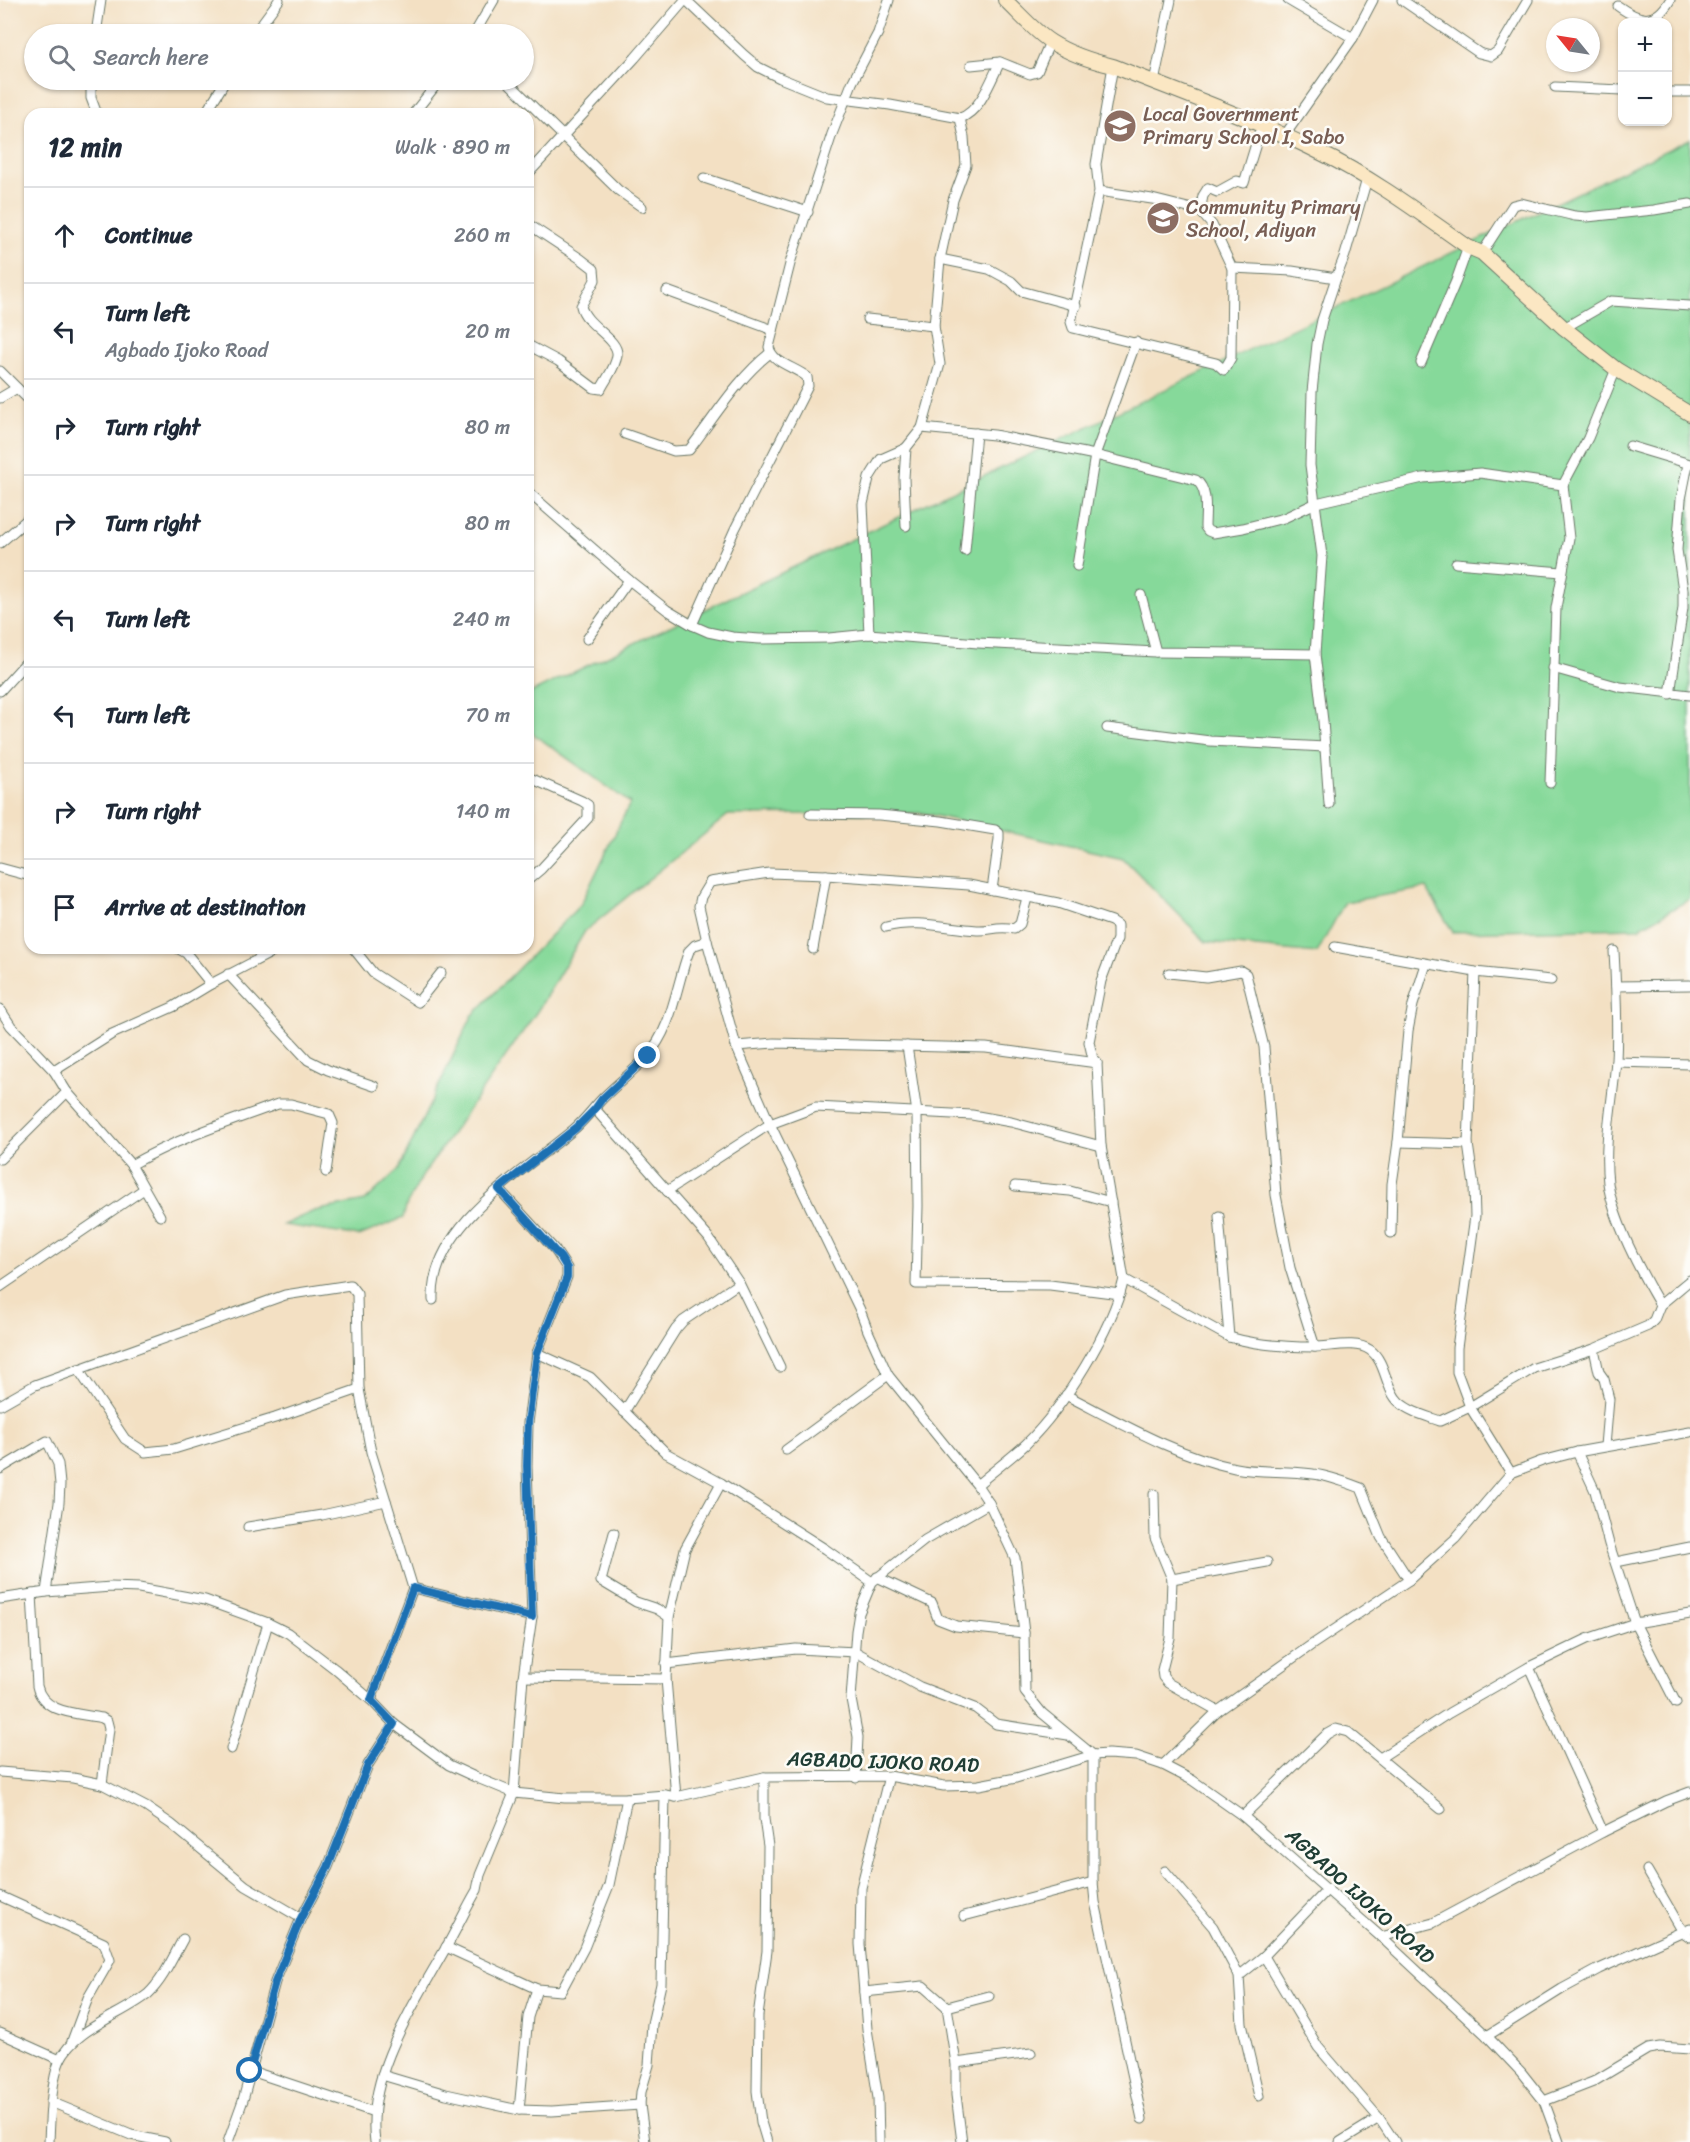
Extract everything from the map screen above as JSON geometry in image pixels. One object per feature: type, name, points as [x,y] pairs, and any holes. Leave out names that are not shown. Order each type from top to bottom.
[{"type":"main road","points":[[1005,0],[1050,42],[1091,61],[1113,66],[1262,124],[1367,179],[1468,247],[1482,253],[1564,327],[1616,369],[1690,414]]},
{"type":"street","points":[[97,24],[101,0]]},
{"type":"street","points":[[261,24],[279,0]]},
{"type":"street","points":[[480,24],[494,0]]},
{"type":"street","points":[[534,167],[686,0],[744,56],[758,66],[826,97],[890,105],[960,118],[968,115],[977,103],[1000,62]]},
{"type":"street","points":[[692,625],[730,539],[808,386],[807,377],[799,370],[776,359],[770,354],[769,347],[791,260],[832,134],[852,83],[878,33],[889,0]]},
{"type":"street","points":[[1154,82],[1171,0]]},
{"type":"street","points":[[1288,0],[1353,38]]},
{"type":"street","points":[[1285,135],[1353,38],[1374,0]]},
{"type":"street","points":[[1402,0],[1479,53],[1491,56],[1498,51],[1528,0]]},
{"type":"street","points":[[1618,6],[1633,17],[1642,19],[1659,14],[1670,0]]},
{"type":"street","points":[[971,65],[1000,62],[1030,74],[1037,72],[1050,42]]},
{"type":"street","points":[[1099,191],[1200,211],[1212,225],[1232,268],[1231,358],[1224,370],[1216,363],[1073,328],[1071,322],[1099,191],[1096,165],[1113,66]]},
{"type":"street","points":[[1556,87],[1618,90]]},
{"type":"street","points":[[91,90],[95,108]]},
{"type":"street","points":[[210,108],[220,90]]},
{"type":"street","points":[[418,108],[432,90]]},
{"type":"street","points":[[516,90],[534,108]]},
{"type":"street","points":[[1672,92],[1690,93]]},
{"type":"street","points":[[534,109],[618,190],[642,207]]},
{"type":"street","points":[[869,634],[863,504],[869,478],[881,459],[906,448],[922,428],[940,364],[934,326],[940,259],[953,200],[966,165],[960,118]]},
{"type":"street","points":[[1200,211],[1203,196],[1208,188],[1217,192],[1237,181],[1244,183],[1262,124]]},
{"type":"street","points":[[704,178],[808,212]]},
{"type":"street","points":[[1329,804],[1315,654],[1322,556],[1310,465],[1312,392],[1322,320],[1346,255],[1367,179]]},
{"type":"street","points":[[1482,253],[1513,205],[1521,203],[1587,217],[1690,204]]},
{"type":"street","points":[[534,228],[581,258],[594,270],[595,280],[581,306],[583,314],[614,344],[618,351],[601,389],[594,388],[558,361],[534,348]]},
{"type":"street","points":[[1421,363],[1468,247]]},
{"type":"street","points":[[940,259],[989,269],[1021,291],[1076,306]]},
{"type":"street","points":[[1232,268],[1292,271],[1336,278]]},
{"type":"street","points":[[667,291],[773,330]]},
{"type":"street","points":[[1564,327],[1611,301],[1690,306]]},
{"type":"street","points":[[867,319],[934,326]]},
{"type":"street","points":[[1077,566],[1095,455],[1136,342]]},
{"type":"street","points":[[625,434],[674,451],[690,450],[735,387],[753,367],[770,354]]},
{"type":"street","points":[[1550,783],[1556,608],[1569,538],[1563,485],[1588,438],[1616,369]]},
{"type":"street","points":[[0,371],[24,395]]},
{"type":"street","points":[[0,398],[17,388]]},
{"type":"street","points":[[922,428],[994,435],[1095,455],[1196,480],[1202,484],[1204,491],[1205,527],[1213,533],[1284,518],[1316,503],[1423,478],[1480,473],[1563,485]]},
{"type":"street","points":[[965,552],[976,433]]},
{"type":"street","points":[[1630,446],[1689,464],[1682,499],[1677,550],[1683,590],[1683,608],[1670,694]]},
{"type":"street","points":[[906,448],[904,478],[906,526]]},
{"type":"street","points":[[534,497],[667,610],[708,632],[732,637],[829,638],[869,634],[978,643],[1156,652],[1315,654]]},
{"type":"street","points":[[0,543],[24,522]]},
{"type":"street","points":[[1456,564],[1562,572]]},
{"type":"street","points":[[587,639],[629,580]]},
{"type":"street","points":[[1141,595],[1156,652]]},
{"type":"street","points":[[0,691],[24,665]]},
{"type":"street","points":[[1553,668],[1620,687],[1690,695]]},
{"type":"street","points":[[1107,728],[1209,741],[1325,747]]},
{"type":"street","points":[[534,780],[582,801],[588,806],[589,811],[588,818],[534,875]]},
{"type":"street","points":[[810,814],[879,815],[940,821],[995,830],[999,832],[999,839],[992,890]]},
{"type":"street","points":[[0,868],[24,874]]},
{"type":"street","points":[[977,1485],[1027,1443],[1066,1395],[1095,1349],[1120,1294],[1124,1279],[1101,1146],[1097,1063],[1093,1059],[1089,1042],[1101,981],[1117,939],[1117,925],[1058,903],[969,885],[826,874],[769,873],[710,882],[701,897],[699,906],[706,941],[736,1046],[770,1124],[860,1310],[888,1375],[977,1485],[989,1503],[1015,1558],[1024,1633],[1026,1692],[1042,1713],[1093,1755],[1095,1902],[1142,2120]]},
{"type":"street","points":[[813,949],[826,874]]},
{"type":"street","points":[[886,927],[902,922],[980,930],[1001,926],[1014,929],[1020,924],[1027,898]]},
{"type":"street","points":[[433,1300],[434,1276],[447,1247],[460,1228],[499,1189],[576,1128],[602,1099],[648,1056],[667,1022],[689,951],[695,945],[706,941]]},
{"type":"street","points":[[1335,946],[1475,972],[1551,980]]},
{"type":"street","points":[[1614,951],[1616,1062],[1610,1120],[1608,1184],[1617,1216],[1637,1262],[1660,1305]]},
{"type":"street","points":[[187,954],[211,984]]},
{"type":"street","points":[[54,1071],[112,1034],[173,1007],[228,974],[268,954]]},
{"type":"street","points":[[358,954],[373,973],[418,1002],[441,973]]},
{"type":"street","points":[[1391,1233],[1392,1184],[1409,1024],[1426,964]]},
{"type":"street","points":[[1169,973],[1206,977],[1240,971],[1246,974],[1264,1047],[1276,1195],[1290,1268],[1315,1347]]},
{"type":"street","points":[[1475,972],[1468,1144],[1474,1186],[1475,1216],[1457,1348],[1457,1372],[1470,1407],[1511,1473]]},
{"type":"street","points":[[228,974],[308,1060],[328,1070],[374,1086]]},
{"type":"street","points":[[1616,986],[1690,985]]},
{"type":"street","points":[[0,1008],[11,1026],[54,1071],[67,1092],[130,1165],[160,1216]]},
{"type":"street","points":[[736,1046],[774,1043],[998,1049],[1097,1063]]},
{"type":"street","points":[[908,1046],[918,1113],[916,1284],[1050,1285],[1120,1294]]},
{"type":"street","points":[[1616,1062],[1690,1064]]},
{"type":"street","points":[[0,1159],[67,1092]]},
{"type":"street","points":[[130,1165],[181,1141],[278,1104],[291,1104],[329,1114],[332,1118],[326,1172]]},
{"type":"street","points":[[667,1191],[770,1124],[816,1107],[972,1115],[1101,1146]]},
{"type":"street","points":[[595,1109],[708,1237],[740,1283],[780,1367]]},
{"type":"street","points":[[1398,1142],[1468,1144]]},
{"type":"street","points":[[1015,1186],[1070,1191],[1111,1202]]},
{"type":"street","points":[[0,1287],[144,1189]]},
{"type":"street","points":[[375,2142],[374,2112],[382,2075],[410,2010],[477,1890],[480,1875],[514,1793],[523,1677],[532,1617],[527,1442],[537,1353],[567,1277],[567,1268],[555,1250],[499,1189]]},
{"type":"street","points":[[1219,1216],[1229,1337]]},
{"type":"street","points":[[1124,1279],[1229,1337],[1248,1343],[1315,1347],[1359,1345],[1370,1350],[1377,1359],[1397,1400],[1410,1410],[1440,1420],[1470,1407],[1534,1368],[1594,1349],[1648,1326],[1654,1320],[1660,1305],[1690,1280]]},
{"type":"street","points":[[624,1412],[676,1329],[740,1283]]},
{"type":"street","points":[[0,1405],[35,1385],[285,1295],[350,1284],[357,1294],[359,1389],[371,1452],[413,1588],[371,1700]]},
{"type":"street","points":[[1594,1349],[1599,1372],[1604,1379],[1609,1399],[1605,1446]]},
{"type":"street","points":[[537,1353],[590,1377],[666,1453],[721,1483],[874,1580],[932,1603],[938,1619],[956,1626],[1024,1633]]},
{"type":"street","points":[[78,1369],[125,1439],[145,1452],[174,1449],[359,1389]]},
{"type":"street","points":[[786,1450],[888,1375]]},
{"type":"street","points":[[1066,1395],[1127,1427],[1191,1454],[1236,1468],[1312,1474],[1334,1478],[1361,1488],[1382,1537],[1409,1580]]},
{"type":"street","points":[[1163,1765],[1218,1712],[1310,1646],[1409,1580],[1455,1539],[1511,1473],[1542,1461],[1577,1452],[1690,1432]]},
{"type":"street","points":[[0,1469],[47,1441],[58,1464],[59,1503],[46,1592]]},
{"type":"street","points":[[1577,1452],[1595,1491],[1635,1623],[1676,1703]]},
{"type":"street","points":[[676,1797],[666,1679],[669,1617],[685,1549],[721,1483]]},
{"type":"street","points":[[1154,1494],[1155,1538],[1172,1579],[1170,1638],[1162,1670],[1163,1677],[1168,1683],[1218,1712]]},
{"type":"street","points":[[248,1527],[322,1515],[386,1501]]},
{"type":"street","points":[[856,1778],[858,1737],[851,1699],[859,1613],[874,1580],[925,1540],[989,1503]]},
{"type":"street","points":[[614,1533],[602,1581],[636,1602],[657,1609],[669,1617]]},
{"type":"street","points":[[1616,1562],[1690,1547]]},
{"type":"street","points":[[1172,1579],[1268,1562]]},
{"type":"street","name":"AGBADO IJOKO ROAD","points":[[0,1599],[46,1592],[111,1587],[139,1588],[205,1600],[268,1623],[313,1650],[371,1700],[394,1724],[449,1765],[514,1793],[565,1798],[627,1798],[665,1795],[676,1797],[764,1777],[888,1776],[944,1786],[979,1785],[1016,1778],[1093,1755],[1122,1754],[1163,1765],[1192,1780],[1243,1816],[1328,1889],[1487,2036],[1521,2072],[1544,2101],[1558,2142]]},
{"type":"street","points":[[413,1588],[532,1617]]},
{"type":"street","points":[[32,1594],[36,1686],[39,1696],[46,1703],[60,1710],[102,1718],[107,1722],[109,1729],[102,1784]]},
{"type":"street","points":[[1380,1758],[1438,1719],[1529,1667],[1587,1639],[1635,1623],[1690,1614]]},
{"type":"street","points":[[231,1749],[268,1623]]},
{"type":"street","points":[[666,1664],[796,1649],[856,1652],[920,1687],[975,1708],[996,1724],[1068,1735]]},
{"type":"street","points":[[1529,1667],[1603,1832]]},
{"type":"street","points":[[523,1677],[666,1679]]},
{"type":"street","points":[[228,2142],[275,1982],[301,1918],[328,1867],[368,1765],[394,1724]]},
{"type":"street","points":[[1243,1816],[1327,1734],[1336,1728],[1348,1732],[1441,1809]]},
{"type":"street","points":[[0,1772],[73,1778],[102,1784],[146,1807],[171,1824],[246,1886],[301,1918]]},
{"type":"street","points":[[879,2142],[878,2098],[867,2029],[860,1944],[861,1888],[888,1776]]},
{"type":"street","points":[[764,1777],[764,1819],[768,1846],[766,1951],[758,2016],[757,2091],[761,2122],[767,2142]]},
{"type":"street","points":[[1381,1937],[1433,1923],[1603,1832],[1666,1801],[1690,1792]]},
{"type":"street","points":[[645,2142],[640,2105],[641,2092],[649,2065],[652,2025],[661,1984],[665,1795]]},
{"type":"street","points":[[446,1947],[537,1989],[561,1991],[584,1948],[609,1885],[627,1798]]},
{"type":"street","points":[[1487,2036],[1562,1989],[1599,1969],[1688,1932],[1647,1870]]},
{"type":"street","points":[[1165,1871],[1213,1927],[1239,1976],[1242,2024],[1259,2096]]},
{"type":"street","points":[[964,1916],[1093,1882]]},
{"type":"street","points":[[1239,1976],[1264,1956],[1328,1889]]},
{"type":"street","points":[[0,1896],[104,1943],[110,1960],[88,1998],[72,2041],[60,2060],[51,2102],[49,2142]]},
{"type":"street","points":[[72,2041],[125,2010],[150,1992],[164,1973],[183,1939]]},
{"type":"street","points":[[1264,1956],[1318,2047],[1379,2118],[1395,2142]]},
{"type":"street","points":[[864,1992],[923,1986],[947,2007],[956,2063],[956,2095],[962,2142]]},
{"type":"street","points":[[519,2110],[528,2017],[537,1989]]},
{"type":"street","points":[[947,2007],[989,1995]]},
{"type":"street","points":[[0,2033],[60,2060]]},
{"type":"street","points":[[1544,2101],[1593,2082],[1648,2049],[1660,2047],[1690,2049]]},
{"type":"street","points":[[956,2063],[1031,2053]]},
{"type":"street","points":[[250,2071],[374,2112]]},
{"type":"street","points":[[382,2075],[446,2094],[519,2110],[552,2111],[640,2105]]},
{"type":"street","points":[[51,2102],[129,2139],[165,2142]]},
{"type":"street","points":[[1340,2142],[1379,2118]]},
{"type":"green space","points":[[1690,139],[1690,899],[1639,928],[1453,932],[1426,888],[1345,902],[1317,953],[1206,942],[1123,858],[923,813],[728,815],[585,931],[538,1010],[423,1175],[407,1204],[403,1218],[359,1236],[283,1225],[314,1211],[365,1201],[399,1169],[472,1016],[581,904],[630,803],[534,734],[534,691]]},
{"type":"place","name":"Local Government Primary School I, Sabo","points":[[1120,126]]},
{"type":"place","name":"Community Primary School, Adiyan","points":[[1163,218]]},
{"type":"route","points":[[250,2071],[275,1982],[301,1918],[328,1867],[368,1765],[394,1724],[371,1700],[413,1588],[532,1617],[527,1466],[528,1423],[537,1353],[567,1277],[567,1268],[555,1250],[499,1189],[576,1128],[602,1099],[648,1056]]}]
